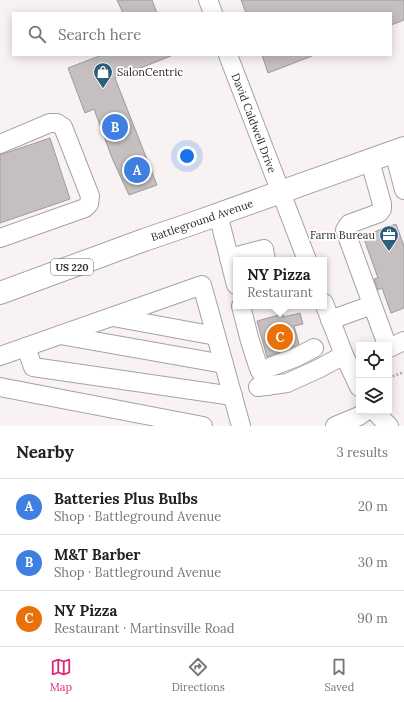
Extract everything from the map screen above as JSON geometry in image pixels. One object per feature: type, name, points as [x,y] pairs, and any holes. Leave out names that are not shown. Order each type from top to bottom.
[{"type":"main road","name":"Battleground Avenue","points":[[0,293],[144,240],[399,150]]},
{"type":"street","points":[[208,0],[213,12]]},
{"type":"street","name":"David Caldwell Drive","points":[[228,56],[306,257]]},
{"type":"street","points":[[0,144],[50,123],[57,123],[63,127],[90,196],[89,204],[85,208],[0,238]]},
{"type":"street","points":[[399,150],[404,190]]},
{"type":"street","points":[[370,161],[382,204],[382,210],[379,213],[350,224],[345,230],[386,342]]},
{"type":"street","points":[[218,214],[233,273]]},
{"type":"street","points":[[229,258],[264,249],[265,257]]},
{"type":"street","points":[[0,356],[202,285],[241,426]]},
{"type":"street","points":[[330,320],[372,305]]},
{"type":"street","points":[[242,309],[262,381]]},
{"type":"street","points":[[326,309],[356,381]]},
{"type":"street","points":[[111,317],[216,336]]},
{"type":"street","points":[[59,335],[224,364]]},
{"type":"street","points":[[392,347],[404,341]]},
{"type":"street","points":[[26,347],[33,367],[32,392]]},
{"type":"street","points":[[262,381],[297,357],[314,348]]},
{"type":"street","points":[[262,381],[287,383],[344,355]]},
{"type":"street","points":[[33,367],[233,396]]},
{"type":"street","points":[[0,387],[32,392],[195,425]]},
{"type":"street","points":[[335,426],[362,414]]},
{"type":"street","points":[[378,414],[389,426]]},
{"type":"path","points":[[392,377],[404,372]]},
{"type":"building","points":[[117,0],[152,0],[157,12],[123,12]]},
{"type":"building","points":[[241,0],[404,0],[404,20],[392,25],[392,12],[246,12]]},
{"type":"building","points":[[99,56],[171,56],[115,78],[157,185],[129,195],[112,158],[94,109],[85,113],[68,68]]},
{"type":"building","points":[[262,56],[312,56],[268,73]]},
{"type":"building","points":[[50,138],[70,199],[0,223],[0,155]]},
{"type":"building","points":[[396,224],[404,246],[404,308],[391,313],[382,288],[378,290],[374,279],[378,278],[363,236]]},
{"type":"building","points":[[300,313],[303,324],[294,326],[299,344],[267,357],[257,321],[283,314],[283,317]]},
{"type":"place","name":"SalonCentric","points":[[103,89]]},
{"type":"place","name":"M&T Barber","points":[[115,127]]},
{"type":"place","name":"Batteries Plus Bulbs","points":[[137,170]]},
{"type":"place","name":"Farm Bureau","points":[[389,252]]},
{"type":"place","name":"NY Pizza","points":[[280,337]]}]
